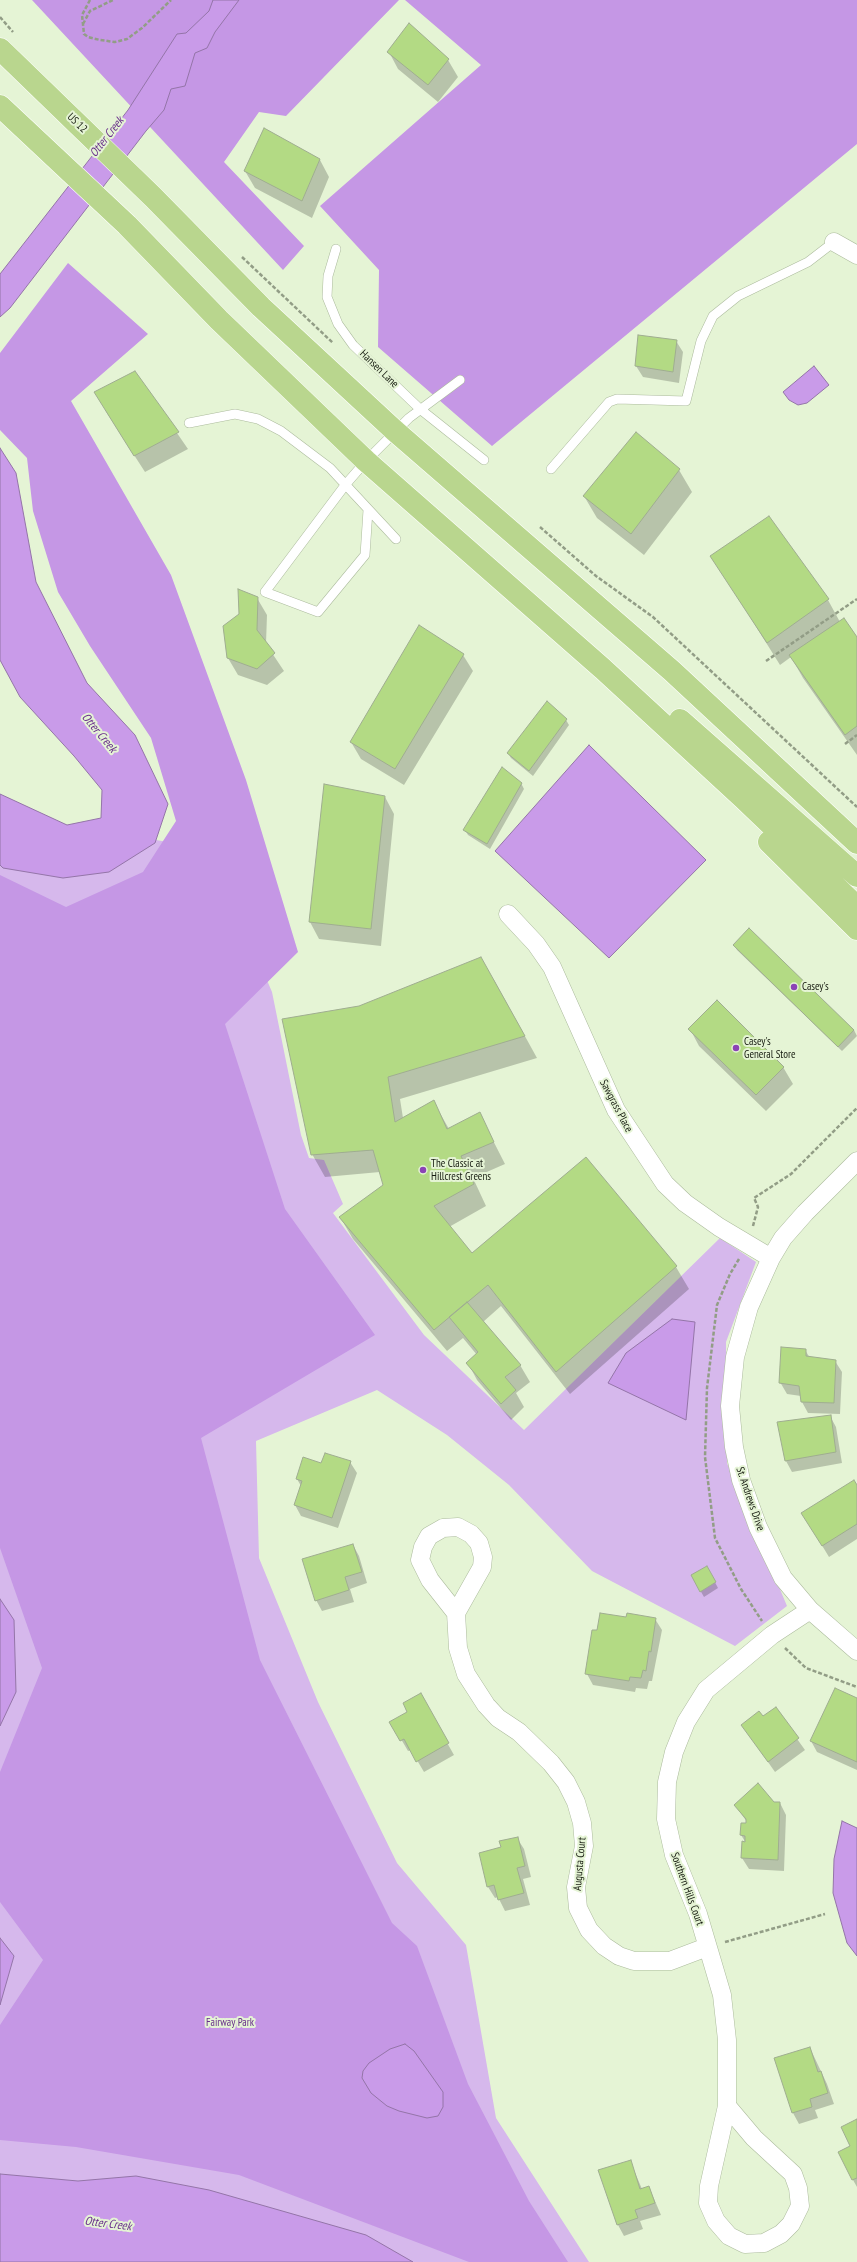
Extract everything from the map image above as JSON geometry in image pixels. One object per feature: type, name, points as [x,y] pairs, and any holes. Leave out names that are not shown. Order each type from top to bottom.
[{"type":"main road","name":"US 12","points":[[0,49],[153,197],[261,307],[395,431],[672,671],[857,843]]},
{"type":"main road","points":[[0,106],[127,225],[219,320],[366,460],[603,669],[750,804],[857,907]]},
{"type":"main road","points":[[603,669],[675,716],[857,876]]},
{"type":"main road","points":[[643,707],[690,764],[857,929]]},
{"type":"street","points":[[834,242],[857,255]]},
{"type":"street","name":"Sawgrass Place","points":[[508,914],[536,944],[552,967],[616,1110],[645,1156],[665,1184],[685,1203],[719,1227],[771,1258]]},
{"type":"street","name":"St. Andrews Drive","points":[[857,1161],[805,1213],[783,1238],[771,1258],[749,1307],[735,1357],[730,1406],[734,1447],[741,1480],[758,1527],[783,1578],[810,1610],[857,1651]]},
{"type":"street","name":"Southern Hills Court","points":[[727,2106],[754,2138],[793,2174],[798,2188],[800,2206],[791,2224],[781,2234],[764,2243],[745,2244],[728,2236],[716,2221],[708,2203],[709,2186],[727,2106],[727,2040],[723,2002],[698,1914],[674,1854],[666,1819],[667,1782],[674,1752],[686,1722],[706,1690],[772,1636],[810,1610]]},
{"type":"street","name":"Augusta Court","points":[[456,1613],[458,1648],[466,1674],[475,1690],[498,1718],[519,1732],[546,1758],[566,1782],[576,1802],[582,1823],[584,1846],[576,1887],[578,1908],[589,1930],[604,1946],[619,1956],[634,1961],[670,1961],[707,1947]]},
{"type":"lane","points":[[551,469],[609,402],[617,399],[686,401],[701,341],[713,316],[738,296],[808,262],[834,242]]},
{"type":"lane","name":"Hansen Lane","points":[[336,249],[328,276],[327,297],[331,311],[353,345],[420,409],[484,460]]},
{"type":"lane","points":[[368,510],[365,555],[318,612],[266,592],[346,484],[366,460],[420,409],[460,380]]},
{"type":"lane","points":[[189,423],[235,414],[258,420],[281,431],[319,458],[346,484],[368,510],[396,539]]},
{"type":"path","points":[[90,0],[82,15],[84,34],[88,37],[115,42],[127,39],[158,14],[171,0]]},
{"type":"path","points":[[83,25],[90,11],[113,0]]},
{"type":"path","points":[[238,253],[334,345]]},
{"type":"path","points":[[538,525],[596,576],[653,617],[857,806]]},
{"type":"path","points":[[766,661],[857,599]]},
{"type":"path","points":[[845,744],[857,734]]},
{"type":"path","points":[[857,1108],[791,1174],[754,1198],[758,1207],[748,1244],[730,1274],[717,1305],[707,1388],[705,1457],[715,1538],[741,1589],[772,1636],[806,1668],[857,1687]]},
{"type":"path","points":[[707,1947],[825,1914]]},
{"type":"green space","points":[[32,0],[399,0],[286,116],[259,112],[224,162],[304,246],[283,270]]},
{"type":"green space","points":[[405,0],[857,0],[857,144],[492,446],[378,347],[379,270],[320,206],[481,65]]},
{"type":"green space","name":"Fairway Park","points":[[68,263],[148,334],[71,401],[171,575],[246,780],[298,952],[225,1024],[285,1209],[375,1335],[201,1438],[260,1660],[392,1923],[417,1946],[468,2084],[529,2201],[568,2262],[469,2262],[239,2175],[76,2147],[0,2140],[0,2025],[43,1960],[0,1902],[0,1772],[42,1668],[0,1548],[0,875],[66,907],[143,872],[176,821],[151,738],[90,646],[58,592],[33,511],[27,458],[0,430],[0,353]]},
{"type":"green space","name":"Fairway Park","points":[[0,825],[119,834],[211,849],[272,992],[301,1135],[309,1158],[324,1160],[343,1204],[333,1213],[424,1335],[524,1430],[720,1238],[756,1262],[726,1342],[727,1463],[787,1606],[735,1646],[592,1571],[509,1485],[447,1435],[377,1390],[256,1441],[259,1558],[318,1702],[397,1863],[466,1945],[496,2118],[589,2262],[210,2262],[0,2229]]},
{"type":"water","name":"Otter Creek","points":[[213,0],[239,0],[215,32],[207,48],[195,53],[185,86],[171,89],[164,110],[146,131],[10,308],[0,317],[0,274],[128,110],[177,34],[186,33],[209,11]]},
{"type":"water","points":[[814,366],[829,385],[807,403],[798,405],[789,400],[783,392]]},
{"type":"water","name":"Otter Creek","points":[[0,448],[16,473],[36,582],[87,683],[135,735],[168,804],[155,843],[109,872],[63,878],[3,868],[0,865],[0,794],[67,825],[101,818],[102,790],[74,756],[20,697],[0,660]]},
{"type":"water","points":[[589,745],[706,860],[609,958],[495,851]]},
{"type":"water","points":[[672,1319],[695,1322],[686,1420],[608,1383],[626,1353]]},
{"type":"water","points":[[0,1599],[14,1620],[16,1692],[0,1726]]},
{"type":"water","points":[[842,1821],[857,1828],[857,1956],[847,1943],[833,1893],[834,1859]]},
{"type":"water","points":[[0,1938],[14,1956],[0,2005]]},
{"type":"water","points":[[405,2044],[414,2051],[443,2092],[443,2107],[438,2116],[427,2118],[399,2111],[387,2106],[371,2093],[362,2078],[363,2071],[369,2063],[390,2049]]},
{"type":"water","name":"Otter Creek","points":[[0,2174],[78,2181],[136,2176],[209,2190],[366,2235],[413,2262],[0,2262]]},
{"type":"building","points":[[409,23],[449,59],[428,85],[387,52]]},
{"type":"building","points":[[264,128],[320,159],[302,201],[244,171]]},
{"type":"building","points":[[638,335],[677,340],[673,372],[635,366]]},
{"type":"building","points":[[135,371],[179,432],[134,456],[94,392]]},
{"type":"building","points":[[636,432],[680,469],[631,534],[583,496]]},
{"type":"building","points":[[769,516],[829,599],[767,643],[710,556]]},
{"type":"building","points":[[238,589],[258,597],[257,630],[275,653],[257,669],[227,658],[223,626],[239,614]]},
{"type":"building","points":[[844,618],[857,637],[857,726],[845,735],[789,655]]},
{"type":"building","points":[[419,625],[464,654],[395,769],[350,742]]},
{"type":"building","points":[[547,701],[567,719],[529,771],[507,753]]},
{"type":"building","points":[[502,767],[522,783],[487,844],[463,830]]},
{"type":"building","points":[[324,784],[385,796],[371,929],[309,922]]},
{"type":"building","name":"Casey's","points":[[749,928],[854,1030],[838,1047],[733,945]]},
{"type":"building","name":"The Classic at Hillcrest Greens","points":[[481,957],[525,1036],[388,1077],[395,1122],[434,1100],[447,1129],[480,1112],[494,1142],[461,1156],[474,1184],[434,1206],[472,1253],[586,1157],[677,1266],[556,1372],[488,1285],[434,1330],[339,1217],[383,1185],[373,1150],[311,1155],[282,1019],[359,1006]]},
{"type":"building","name":"Casey's General Store","points":[[717,1000],[784,1067],[756,1095],[688,1029]]},
{"type":"building","points":[[467,1302],[521,1365],[505,1377],[516,1390],[501,1404],[466,1363],[478,1352],[449,1317]]},
{"type":"building","points":[[781,1347],[806,1349],[806,1356],[836,1360],[834,1403],[801,1402],[799,1386],[779,1383]]},
{"type":"building","points":[[831,1415],[836,1452],[785,1461],[777,1422]]},
{"type":"building","points":[[325,1453],[351,1461],[332,1518],[294,1505],[302,1481],[296,1479],[303,1457],[321,1463]]},
{"type":"building","points":[[854,1480],[857,1485],[857,1524],[822,1546],[801,1513]]},
{"type":"building","points":[[353,1544],[362,1572],[345,1577],[349,1590],[315,1601],[302,1559]]},
{"type":"building","points":[[707,1566],[716,1582],[700,1592],[691,1575]]},
{"type":"building","points":[[600,1613],[626,1617],[627,1613],[656,1618],[651,1652],[649,1651],[646,1671],[643,1670],[641,1678],[630,1677],[629,1681],[585,1674],[592,1630],[597,1630]]},
{"type":"building","points":[[835,1688],[857,1698],[857,1762],[810,1741]]},
{"type":"building","points":[[421,1693],[449,1743],[416,1762],[404,1739],[400,1741],[389,1722],[407,1712],[403,1703]]},
{"type":"building","points":[[776,1707],[799,1738],[768,1762],[741,1725],[759,1711],[763,1716]]},
{"type":"building","points":[[758,1783],[774,1802],[780,1802],[778,1860],[741,1858],[742,1841],[745,1842],[745,1836],[740,1835],[741,1823],[746,1823],[746,1819],[734,1805]]},
{"type":"building","points":[[518,1837],[525,1866],[517,1868],[524,1893],[498,1900],[494,1885],[487,1887],[479,1853],[501,1847],[499,1841]]},
{"type":"building","points":[[810,2047],[818,2072],[821,2071],[828,2093],[810,2099],[812,2107],[792,2113],[774,2058]]},
{"type":"building","points":[[857,2119],[857,2178],[852,2180],[838,2152],[850,2146],[841,2127]]},
{"type":"building","points":[[631,2160],[640,2189],[649,2186],[655,2203],[635,2210],[638,2218],[617,2225],[598,2170]]},
{"type":"place","name":"Casey's","points":[[794,987]]},
{"type":"place","name":"Casey's General Store","points":[[736,1048]]},
{"type":"place","name":"The Classic at Hillcrest Greens","points":[[423,1170]]}]
